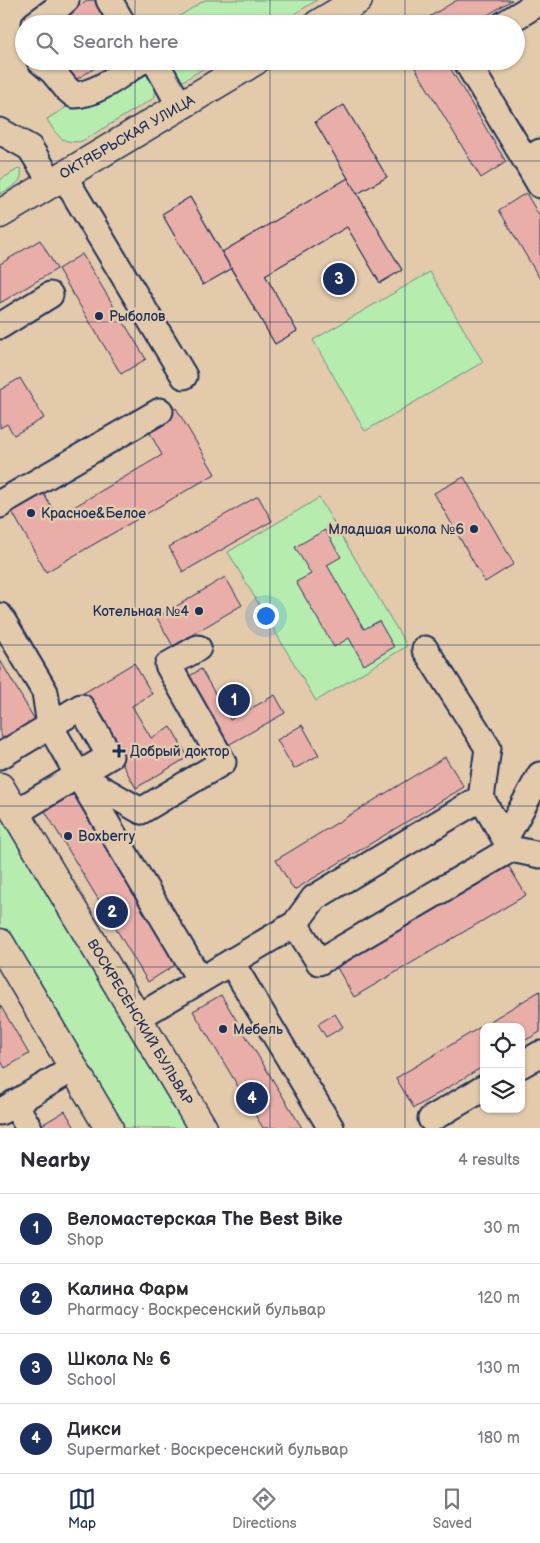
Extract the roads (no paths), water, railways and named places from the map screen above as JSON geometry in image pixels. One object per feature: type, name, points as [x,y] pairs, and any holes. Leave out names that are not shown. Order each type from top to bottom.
[{"type":"main road","points":[[333,15],[358,0]]},
{"type":"main road","name":"ОКТЯБРЬСКАЯ УЛИЦА","points":[[0,214],[57,178],[240,70]]},
{"type":"main road","name":"ВОСКРЕСЕНСКИЙ БУЛЬВАР","points":[[0,787],[203,1128]]},
{"type":"main road","points":[[0,943],[109,1128]]},
{"type":"street","points":[[47,15],[66,0]]},
{"type":"street","points":[[109,0],[118,15]]},
{"type":"street","points":[[121,0],[129,15]]},
{"type":"street","points":[[519,15],[540,2]]},
{"type":"street","points":[[51,70],[66,89],[74,95],[84,95],[95,90],[127,70]]},
{"type":"street","points":[[159,70],[180,106]]},
{"type":"street","points":[[472,70],[533,156],[540,185]]},
{"type":"street","points":[[0,131],[30,148],[57,178],[184,376]]},
{"type":"street","points":[[0,326],[50,295]]},
{"type":"street","points":[[0,506],[2,502],[160,411]]},
{"type":"street","points":[[0,616],[45,692],[50,726],[200,980]]},
{"type":"street","points":[[78,775],[141,811],[223,762],[168,665],[198,648]]},
{"type":"street","points":[[425,649],[488,748],[481,798],[508,844],[540,855]]},
{"type":"street","points":[[0,756],[82,707],[110,756],[15,813]]},
{"type":"street","points":[[296,924],[319,962],[508,844],[540,775]]},
{"type":"street","points":[[137,1018],[296,924],[314,898],[481,798]]},
{"type":"street","points":[[231,962],[331,1128]]},
{"type":"street","points":[[525,1063],[540,1054]]},
{"type":"street","points":[[29,1128],[7,1108],[74,1068]]},
{"type":"street","points":[[439,1121],[480,1091]]},
{"type":"place","name":"Школа № 6","points":[[339,279]]},
{"type":"place","name":"Рыболов","points":[[99,316]]},
{"type":"place","name":"Красное&Белое","points":[[31,513]]},
{"type":"place","name":"Младшая школа №6","points":[[474,529]]},
{"type":"place","name":"Котельная №4","points":[[199,611]]},
{"type":"place","name":"Веломастерская The Best Bike","points":[[234,700]]},
{"type":"place","name":"Добрый доктор","points":[[119,751]]},
{"type":"place","name":"Boxberry","points":[[68,836]]},
{"type":"place","name":"Калина Фарм","points":[[112,912]]},
{"type":"place","name":"Мебель","points":[[223,1029]]},
{"type":"place","name":"Дикси","points":[[252,1098]]}]
